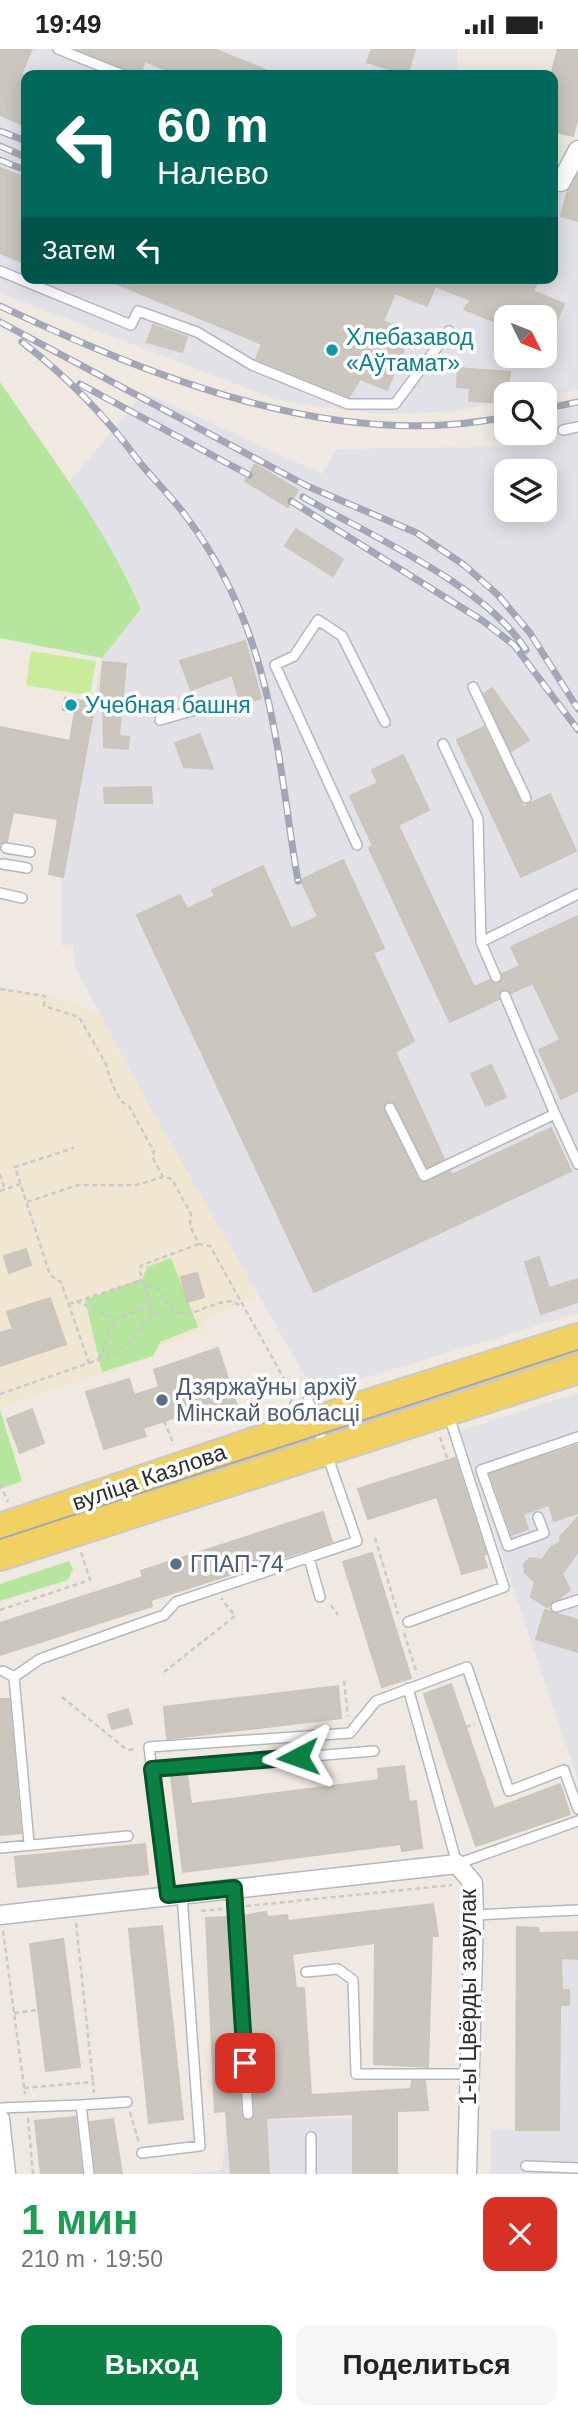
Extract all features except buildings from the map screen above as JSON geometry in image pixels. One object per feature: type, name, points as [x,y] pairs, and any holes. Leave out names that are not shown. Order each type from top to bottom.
[{"type":"main road","name":"вуліца Казлова","points":[[4,1516],[311,1411],[578,1338]]},
{"type":"main road","name":"вуліца Казлова","points":[[0,1556],[325,1452],[443,1422],[578,1369]]},
{"type":"street","points":[[561,182],[578,150]]},
{"type":"street","name":"1-ы Цвёрды завулак","points":[[1,1923],[175,1894],[457,1864],[472,1883],[474,1915],[467,2174]]},
{"type":"street","points":[[0,2119],[6,2174]]},
{"type":"lane","points":[[58,49],[110,70]]},
{"type":"lane","points":[[0,271],[21,280]]},
{"type":"lane","points":[[32,284],[131,325],[138,311],[197,332],[252,365],[348,404],[395,404],[449,331]]},
{"type":"lane","points":[[563,430],[578,427]]},
{"type":"lane","points":[[357,845],[275,665],[294,656],[317,620],[342,636],[386,722]]},
{"type":"lane","points":[[473,687],[526,798]]},
{"type":"lane","points":[[160,720],[202,709]]},
{"type":"lane","points":[[443,744],[478,819],[481,942],[496,977]]},
{"type":"lane","points":[[6,848],[30,852]]},
{"type":"lane","points":[[3,864],[27,868]]},
{"type":"lane","points":[[0,893],[22,898]]},
{"type":"lane","points":[[481,942],[578,894]]},
{"type":"lane","points":[[505,996],[578,1164]]},
{"type":"lane","points":[[390,1108],[424,1176],[555,1114]]},
{"type":"lane","points":[[14,1677],[40,1659],[164,1615],[176,1602],[357,1541],[311,1411]]},
{"type":"lane","points":[[404,1623],[504,1587],[443,1422]]},
{"type":"lane","points":[[538,1517],[544,1533],[508,1546],[481,1470],[578,1437]]},
{"type":"lane","points":[[309,1558],[320,1597]]},
{"type":"lane","points":[[556,1607],[578,1600]]},
{"type":"lane","points":[[142,2153],[201,2146],[175,1894],[149,1748],[350,1733],[376,1701],[467,1667],[509,1791],[564,1770],[578,1809]]},
{"type":"lane","points":[[3,1671],[14,1677]]},
{"type":"lane","points":[[14,1677],[29,1843]]},
{"type":"lane","points":[[408,1688],[457,1864],[578,1821]]},
{"type":"lane","points":[[152,1769],[374,1751]]},
{"type":"lane","points":[[0,1848],[29,1843],[128,1836]]},
{"type":"lane","points":[[234,1888],[248,2114]]},
{"type":"lane","points":[[474,1915],[578,1910]]},
{"type":"lane","points":[[306,1972],[338,1969],[353,1980],[356,2074],[469,2074]]},
{"type":"lane","points":[[0,2108],[127,2102]]},
{"type":"lane","points":[[81,2105],[89,2174]]},
{"type":"lane","points":[[311,2137],[311,2174]]},
{"type":"lane","points":[[526,2166],[578,2168]]},
{"type":"path","points":[[0,989],[45,996],[44,1006],[52,1011],[79,1017],[106,1064],[121,1101],[129,1106],[154,1152],[152,1156],[163,1177]]},
{"type":"path","points":[[74,1148],[15,1167],[50,1275],[61,1282],[89,1363]]},
{"type":"path","points":[[0,1174],[2,1190],[20,1184]]},
{"type":"path","points":[[26,1203],[78,1185],[136,1185],[163,1177],[172,1179],[191,1214],[190,1226],[199,1244]]},
{"type":"path","points":[[153,1315],[139,1269],[142,1265],[199,1244],[210,1246],[293,1395],[288,1409]]},
{"type":"path","points":[[69,1304],[143,1282],[159,1289],[171,1310]]},
{"type":"path","points":[[76,1301],[117,1319]]},
{"type":"path","points":[[0,1394],[96,1361],[131,1341],[138,1327],[153,1315],[171,1310],[187,1314],[231,1301],[243,1308]]},
{"type":"path","points":[[96,1361],[107,1345],[110,1326],[117,1319],[150,1306]]},
{"type":"path","points":[[164,1421],[175,1448]]},
{"type":"path","points":[[443,1422],[447,1461]]},
{"type":"path","points":[[0,1484],[4,1516]]},
{"type":"path","points":[[375,1538],[404,1623],[420,1684]]},
{"type":"path","points":[[0,1610],[90,1580],[80,1548]]},
{"type":"path","points":[[164,1672],[235,1616],[214,1589]]},
{"type":"path","points":[[344,1681],[350,1733]]},
{"type":"path","points":[[62,1697],[127,1750]]},
{"type":"path","points":[[1,1923],[27,2106],[33,2174]]},
{"type":"path","points":[[76,1923],[95,2104]]},
{"type":"path","points":[[13,2013],[38,2010]]},
{"type":"path","points":[[23,2088],[93,2082]]},
{"type":"path","points":[[127,2102],[142,2153]]},
{"type":"shaded area","name":"Хлебазавод «Аўтамат»","points":[[0,49],[457,49],[458,70],[21,70],[21,284],[558,284],[558,181],[578,187],[578,390],[557,394],[557,382],[494,382],[494,404],[448,412],[382,414],[275,399],[0,293]]},
{"type":"shaded area","points":[[144,392],[322,474],[337,449],[557,445],[557,412],[578,407],[578,1313],[315,1393],[149,1106],[76,969],[73,944],[62,946],[62,880],[102,658],[141,609],[129,581],[69,483]]},
{"type":"shaded area","points":[[0,987],[48,994],[101,1015],[149,1106],[258,1295],[205,1320],[204,1331],[160,1346],[153,1356],[0,1408]]},
{"type":"shaded area","points":[[578,1393],[578,1780],[460,1431]]},
{"type":"shaded area","points":[[517,1927],[538,1928],[539,1933],[578,1932],[578,2174],[491,2174],[491,2130],[516,2130]]},
{"type":"shaded area","points":[[353,2118],[397,2174],[182,2174],[222,2170],[227,2120]]},
{"type":"green space","points":[[0,382],[94,521],[141,609],[102,658],[0,638]]},
{"type":"green space","points":[[31,651],[96,661],[90,696],[26,685]]},
{"type":"green space","points":[[171,1258],[198,1327],[160,1342],[153,1356],[102,1372],[85,1300],[143,1278],[147,1267]]},
{"type":"green space","points":[[0,1410],[22,1481],[0,1489]]},
{"type":"green space","points":[[69,1561],[73,1569],[68,1580],[0,1601],[0,1584]]},
{"type":"tram line","points":[[0,1539],[578,1350]]},
{"type":"railway","points":[[0,131],[21,139]]},
{"type":"railway","points":[[0,146],[21,155]]},
{"type":"railway","points":[[0,160],[20,168]]},
{"type":"railway","points":[[0,306],[58,333],[182,382],[311,416],[377,424],[442,425],[494,418]]},
{"type":"railway","points":[[0,322],[307,486],[417,533],[464,565],[498,595],[530,633],[578,709]]},
{"type":"railway","points":[[22,342],[54,368],[98,411],[185,515],[220,570],[248,631],[268,698],[298,881]]},
{"type":"railway","points":[[80,384],[249,475]]},
{"type":"railway","points":[[557,406],[578,402]]},
{"type":"railway","points":[[303,497],[424,563],[455,583],[507,626],[526,650]]},
{"type":"railway","points":[[291,501],[483,621],[514,645],[578,730]]},
{"type":"place","name":"Хлебазавод «Аўтамат»","points":[[332,350]]},
{"type":"place","name":"Учебная башня","points":[[71,705]]},
{"type":"place","name":"Дзяржаўны архіў Мінскай вобласці","points":[[162,1400]]},
{"type":"place","name":"ГПАП-74","points":[[176,1564]]},
{"type":"route","points":[[245,2063],[234,1888],[168,1895],[152,1769],[298,1757]]}]
